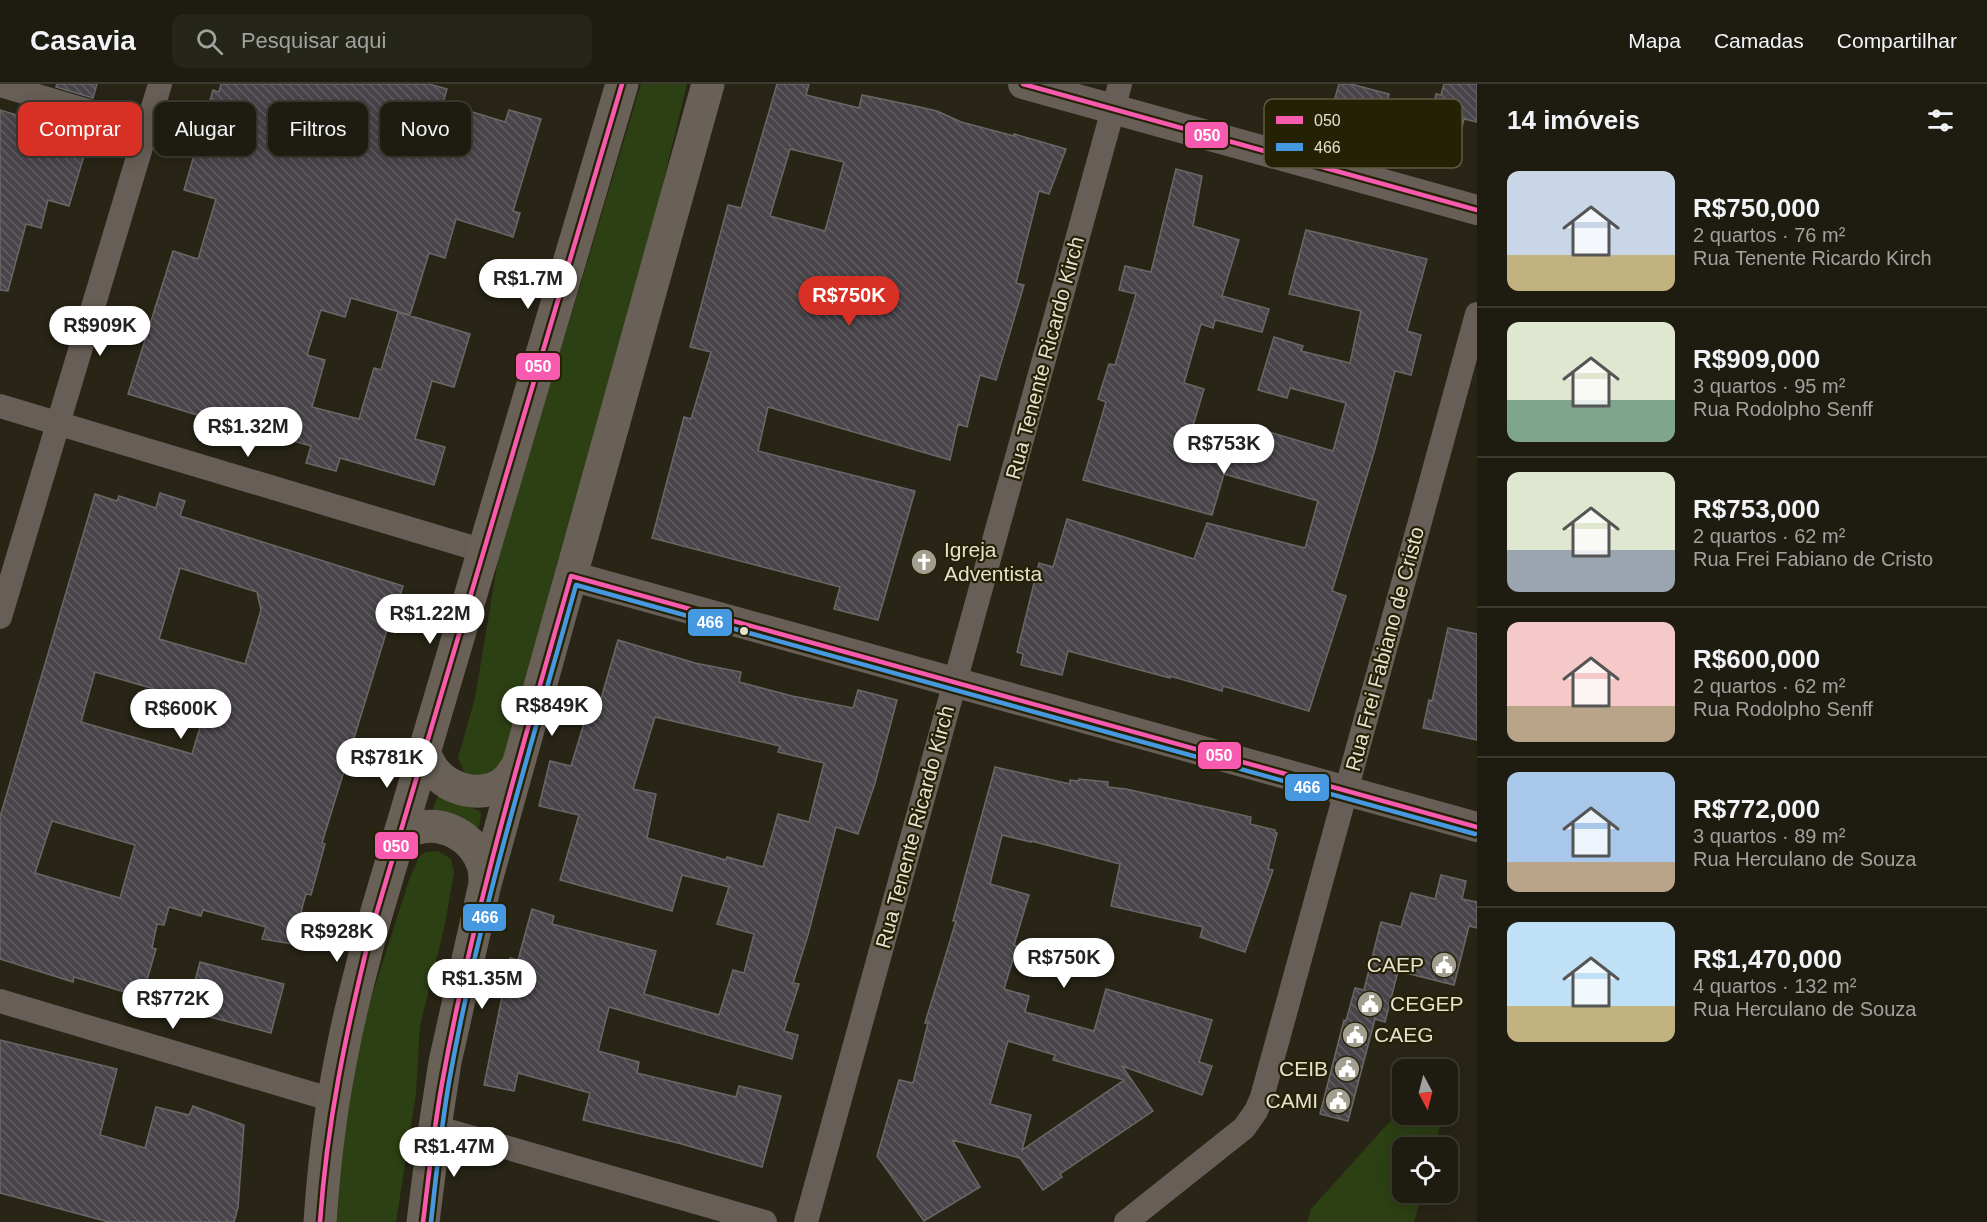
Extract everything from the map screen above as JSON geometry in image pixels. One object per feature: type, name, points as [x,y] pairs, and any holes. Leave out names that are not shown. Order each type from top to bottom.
[{"type":"main road","points":[[320,1222],[325,1152],[333,1100],[357,985],[622,84]]},
{"type":"main road","points":[[423,1222],[435,1127],[454,1017],[485,884],[708,84]]},
{"type":"main road","points":[[424,753],[434,772],[449,785],[468,792],[488,790],[507,781],[518,765]]},
{"type":"main road","points":[[398,840],[413,830],[430,826],[448,828],[464,837],[476,850],[484,866],[485,884]]},
{"type":"street","points":[[0,617],[160,84]]},
{"type":"street","points":[[1023,84],[1117,97],[1264,143]]},
{"type":"street","points":[[0,85],[146,128]]},
{"type":"street","name":"Rua Tenente Ricardo Kirch","points":[[806,1222],[1117,97]]},
{"type":"street","points":[[1343,168],[1477,210]]},
{"type":"street","name":"Rua Frei Fabiano de Cristo","points":[[1126,1222],[1251,1120],[1262,1097],[1477,314]]},
{"type":"street","points":[[0,406],[484,551]]},
{"type":"street","points":[[571,576],[1477,827]]},
{"type":"street","points":[[0,1001],[333,1100]]},
{"type":"street","points":[[435,1127],[765,1222]]},
{"type":"green space","points":[[641,84],[687,84],[657,208],[553,577],[513,735],[503,765],[489,774],[471,778],[464,772],[458,758],[475,698],[504,524],[530,451]]},
{"type":"green space","points":[[439,794],[481,812],[479,827],[468,830],[432,811]]},
{"type":"green space","points":[[438,851],[451,859],[454,872],[445,924],[420,1026],[416,1093],[396,1222],[331,1222],[334,1169],[366,1014],[409,880],[419,857],[425,852]]},
{"type":"green space","points":[[1392,1119],[1392,1125],[1440,1125],[1437,1137],[1392,1137],[1392,1203],[1419,1203],[1414,1222],[1307,1222],[1311,1209]]},
{"type":"building","points":[[57,84],[97,84],[93,98],[56,87]]},
{"type":"building","points":[[221,84],[429,84],[447,89],[443,102],[380,102],[380,156],[471,156],[471,112],[505,122],[509,110],[541,119],[513,211],[520,213],[513,237],[456,219],[445,258],[429,253],[410,315],[351,298],[345,317],[321,310],[307,355],[325,360],[312,407],[359,419],[374,368],[381,370],[398,312],[470,334],[454,387],[432,381],[415,439],[445,447],[434,485],[340,458],[336,471],[306,463],[311,446],[248,428],[247,430],[128,394],[173,251],[198,259],[216,199],[184,190],[194,156],[256,156],[256,102],[210,102],[213,90],[219,92]]},
{"type":"building","points":[[777,84],[809,84],[806,95],[859,108],[862,95],[915,106],[937,111],[961,122],[1066,149],[1049,194],[1039,191],[1016,283],[1024,285],[996,380],[980,375],[967,427],[958,424],[950,460],[768,407],[758,451],[915,491],[878,620],[834,609],[840,587],[652,538],[684,417],[691,419],[711,352],[690,347],[728,205],[741,208]],"holes":[[[790,149],[844,162],[825,231],[770,216]]]},
{"type":"building","points":[[1339,84],[1351,84],[1389,94],[1388,99],[1335,99]]},
{"type":"building","points":[[1444,84],[1477,84],[1477,122],[1464,119],[1462,127],[1462,99],[1435,99],[1436,94],[1441,95]]},
{"type":"building","points":[[0,110],[18,115],[18,156],[84,156],[69,206],[48,200],[41,228],[26,224],[8,291],[0,290]]},
{"type":"building","points":[[1176,169],[1202,176],[1193,226],[1239,240],[1222,296],[1269,309],[1262,332],[1215,320],[1213,328],[1201,324],[1184,383],[1204,389],[1189,439],[1248,457],[1253,441],[1263,443],[1266,431],[1333,451],[1346,403],[1290,388],[1287,398],[1258,390],[1274,337],[1303,346],[1301,351],[1350,363],[1361,311],[1289,294],[1306,230],[1427,259],[1407,331],[1421,335],[1411,375],[1395,371],[1375,449],[1332,591],[1346,596],[1309,711],[1223,686],[1222,691],[1068,651],[1062,675],[1021,665],[1023,654],[1017,652],[1039,563],[1053,567],[1067,519],[1194,559],[1207,523],[1305,548],[1318,501],[1224,474],[1212,515],[1083,480],[1106,402],[1098,399],[1109,364],[1115,365],[1136,294],[1119,290],[1125,266],[1151,272]]},
{"type":"building","points":[[160,493],[185,501],[180,516],[403,586],[389,631],[387,630],[322,843],[325,844],[311,895],[306,894],[292,944],[262,939],[266,927],[203,910],[201,916],[169,907],[164,925],[157,924],[152,948],[156,949],[142,997],[74,977],[73,982],[0,959],[0,817],[95,494],[117,501],[119,496],[156,508]],"holes":[[[180,568],[257,592],[261,610],[245,664],[159,639]],[[95,672],[207,704],[192,754],[81,722]],[[52,821],[135,845],[120,898],[35,873]]]},
{"type":"building","points":[[1448,628],[1477,634],[1477,740],[1423,728],[1429,700],[1432,701]]},
{"type":"building","points":[[618,640],[695,663],[741,672],[739,682],[792,696],[853,708],[858,690],[897,700],[875,783],[858,834],[836,827],[793,983],[799,984],[784,1031],[798,1035],[792,1059],[609,1007],[598,1051],[639,1062],[637,1073],[736,1097],[739,1086],[781,1096],[762,1167],[678,1143],[583,1120],[590,1093],[518,1073],[514,1091],[484,1085],[510,958],[518,960],[532,909],[554,916],[552,924],[656,951],[644,994],[719,1015],[733,970],[744,973],[754,934],[717,924],[729,887],[682,875],[672,911],[560,880],[579,815],[539,806],[550,761],[571,766],[589,707],[598,709]],"holes":[[[655,717],[780,746],[778,752],[824,763],[809,822],[778,814],[763,867],[727,857],[726,860],[647,838],[656,794],[633,789]]]},
{"type":"building","points":[[995,767],[1070,784],[1070,780],[1079,781],[1079,779],[1108,782],[1108,787],[1251,817],[1250,824],[1275,830],[1277,833],[1268,869],[1273,870],[1245,952],[1200,937],[1203,927],[1111,906],[1120,864],[1002,835],[990,884],[1029,895],[1004,989],[1029,996],[1025,1012],[1094,1031],[1106,989],[1212,1020],[1199,1062],[1212,1066],[1202,1095],[1122,1066],[1153,1111],[1060,1174],[1062,1177],[1043,1190],[1020,1158],[952,1140],[980,1187],[924,1221],[877,1156],[899,1080],[913,1083],[928,1023],[925,1023],[956,921],[953,921]],"holes":[[[1008,1041],[1055,1055],[1053,1060],[1124,1080],[1022,1150],[1031,1115],[990,1104]]]},
{"type":"building","points":[[1441,875],[1466,881],[1462,899],[1477,902],[1477,928],[1469,926],[1454,985],[1398,971],[1385,1022],[1375,1019],[1348,1121],[1320,1114],[1344,1020],[1346,1021],[1355,988],[1364,990],[1381,922],[1401,927],[1411,893],[1435,899]]},
{"type":"building","points":[[200,962],[284,984],[271,1033],[187,1011]]},
{"type":"building","points":[[0,1040],[117,1069],[100,1135],[145,1148],[156,1107],[189,1115],[193,1106],[244,1125],[238,1207],[234,1222],[109,1222],[0,1193]]},
{"type":"transit line","name":"050","points":[[320,1222],[327,1149],[339,1077],[370,935],[622,84]]},
{"type":"transit line","name":"050","points":[[1023,84],[1264,151]]},
{"type":"transit line","name":"050","points":[[1326,168],[1477,210]]},
{"type":"transit line","name":"050","points":[[423,1222],[440,1096],[469,951],[518,763],[571,576],[1477,827]]},
{"type":"transit line","name":"466","points":[[431,1222],[449,1082],[475,957],[506,832],[576,585],[1475,834]]},
{"type":"place","name":"Igreja Adventista","points":[[924,562]]},
{"type":"place","name":"CAEP","points":[[1444,965]]},
{"type":"place","name":"CEGEP","points":[[1370,1004]]},
{"type":"place","name":"CAEG","points":[[1355,1035]]},
{"type":"place","name":"CEIB","points":[[1347,1069]]},
{"type":"place","name":"CAMI","points":[[1338,1101]]}]
